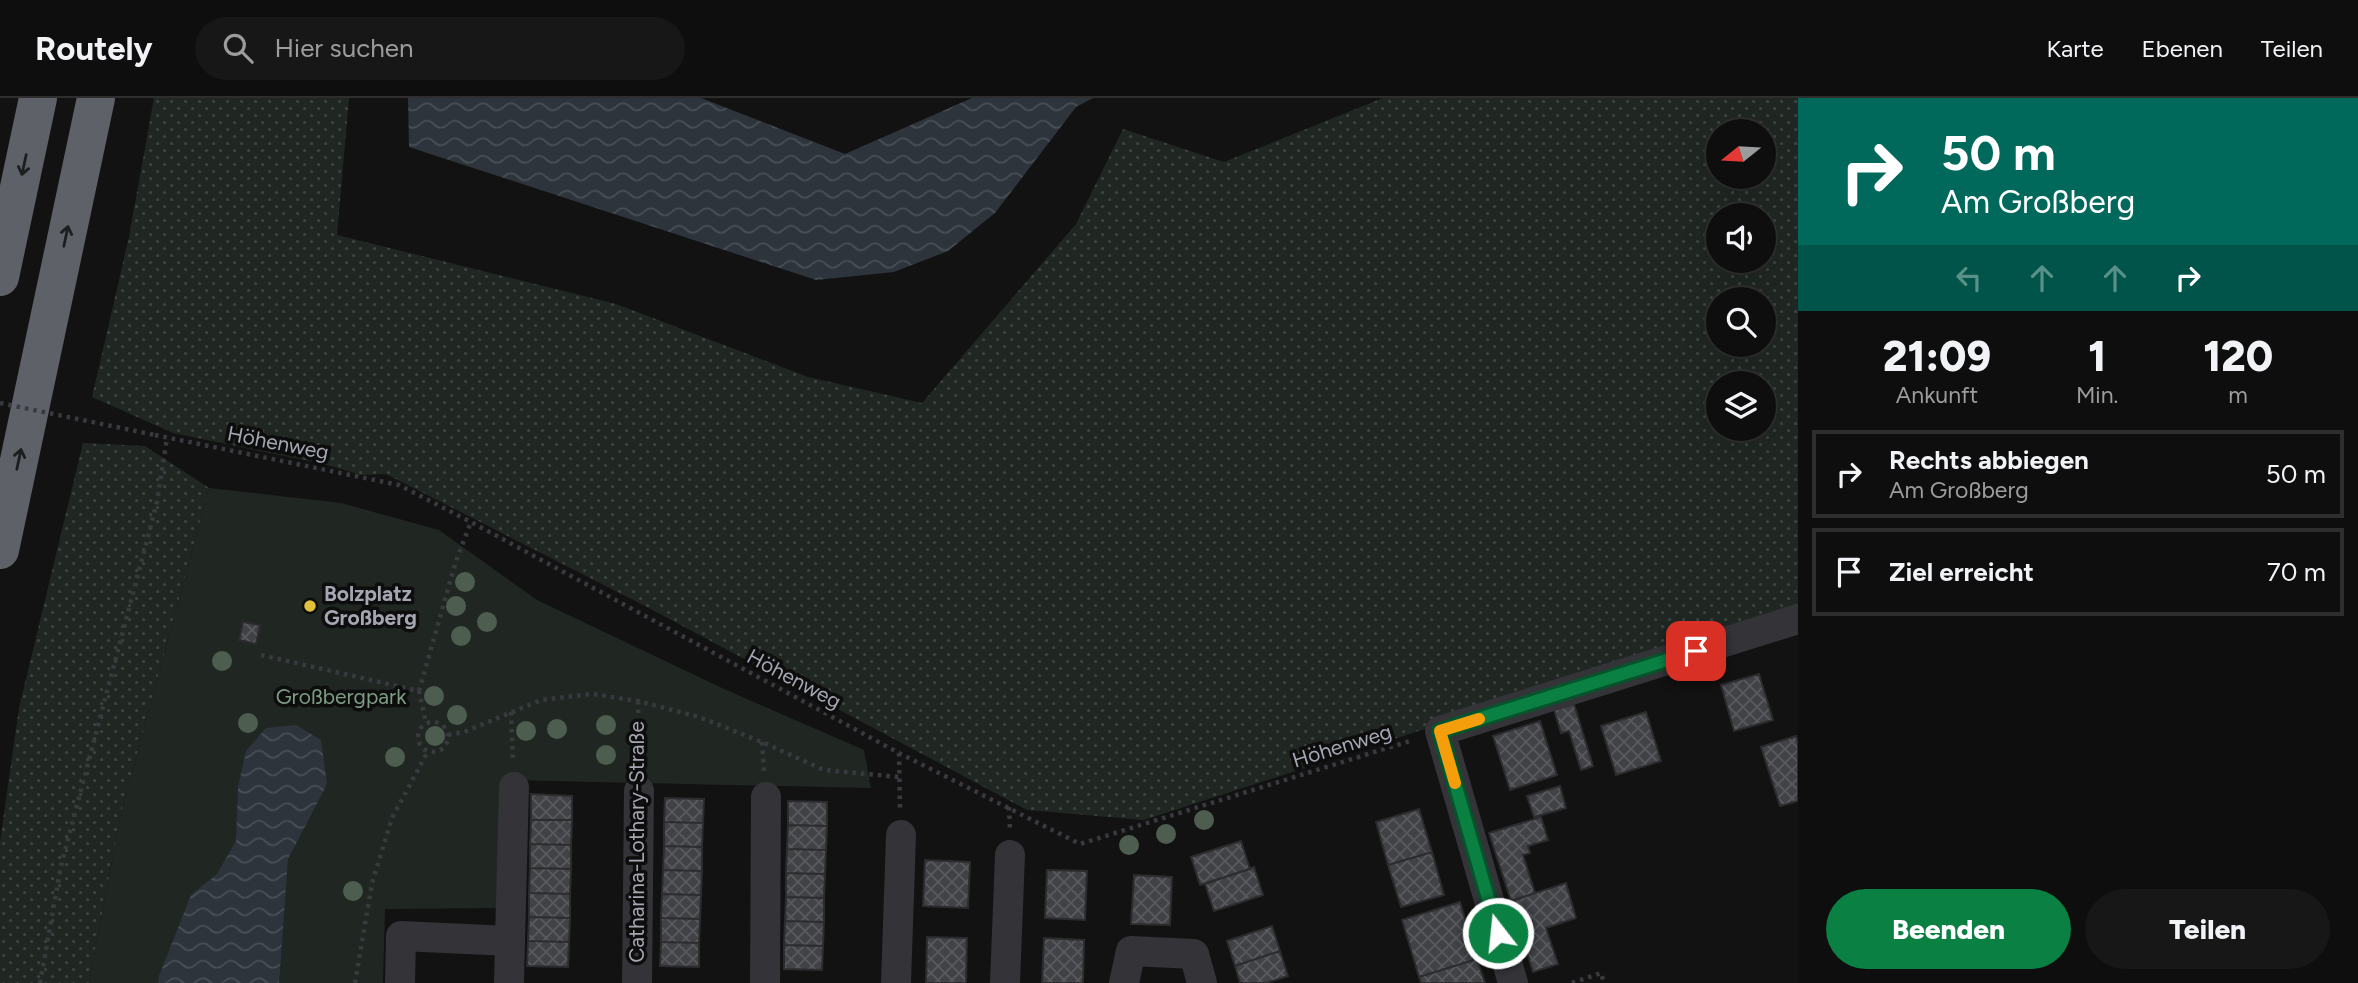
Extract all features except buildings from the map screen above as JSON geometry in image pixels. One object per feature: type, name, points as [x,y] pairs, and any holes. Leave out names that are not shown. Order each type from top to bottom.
[{"type":"highway","points":[[0,278],[38,98]]},
{"type":"highway","points":[[0,550],[96,98]]},
{"type":"street","points":[[1513,983],[1440,731],[1798,619]]},
{"type":"street","points":[[509,983],[514,787]]},
{"type":"street","name":"Catharina-Lothary-Straße","points":[[637,983],[639,791]]},
{"type":"street","points":[[765,983],[766,797]]},
{"type":"street","points":[[896,983],[901,835]]},
{"type":"street","points":[[1005,983],[1010,855]]},
{"type":"street","points":[[400,983],[401,936],[510,941]]},
{"type":"street","points":[[1124,983],[1131,951],[1194,954],[1202,983]]},
{"type":"path","name":"Höhenweg","points":[[0,403],[399,485],[898,753],[1080,844],[1422,737]]},
{"type":"path","points":[[40,983],[61,866],[157,502],[167,438]]},
{"type":"path","points":[[426,723],[419,691],[456,561],[471,522]]},
{"type":"path","points":[[261,655],[419,691]]},
{"type":"path","points":[[448,735],[464,732],[541,701],[592,694],[638,701],[699,717],[824,770],[899,777]]},
{"type":"path","name":"Catharina-Lothary-Straße","points":[[638,701],[639,791]]},
{"type":"path","points":[[511,712],[514,787]]},
{"type":"path","points":[[436,722],[444,726],[448,735],[446,745],[438,751],[428,751],[420,743],[419,732],[426,723],[436,722]]},
{"type":"path","points":[[355,983],[372,883],[392,818],[428,751]]},
{"type":"path","points":[[898,753],[901,835]]},
{"type":"path","points":[[1572,983],[1601,973],[1604,983]]},
{"type":"green space","points":[[154,98],[349,98],[337,235],[616,304],[808,377],[922,403],[1076,224],[1123,129],[1224,162],[1383,98],[1798,98],[1798,608],[1144,820],[1027,810],[647,607],[386,474],[361,475],[324,464],[173,433],[92,397],[129,237]]},
{"type":"green space","points":[[83,443],[145,446],[209,488],[121,814],[89,983],[0,983],[0,842],[19,708]]},
{"type":"green space","name":"Großbergpark","points":[[209,488],[341,503],[439,530],[537,600],[724,689],[864,750],[871,788],[504,780],[500,908],[385,909],[383,983],[89,983],[121,814]]},
{"type":"water","points":[[408,98],[701,98],[845,154],[972,98],[1093,98],[1076,107],[995,213],[948,251],[894,272],[816,280],[409,147]]},
{"type":"water","points":[[296,725],[321,740],[327,784],[288,859],[279,983],[158,983],[191,895],[217,874],[236,841],[238,788],[246,751],[266,728]]},
{"type":"slow traffic","points":[[1455,783],[1440,731],[1479,719]]},
{"type":"place","name":"Bolzplatz Großberg","points":[[310,606]]},
{"type":"route","points":[[1498,933],[1440,731],[1696,651]]}]
